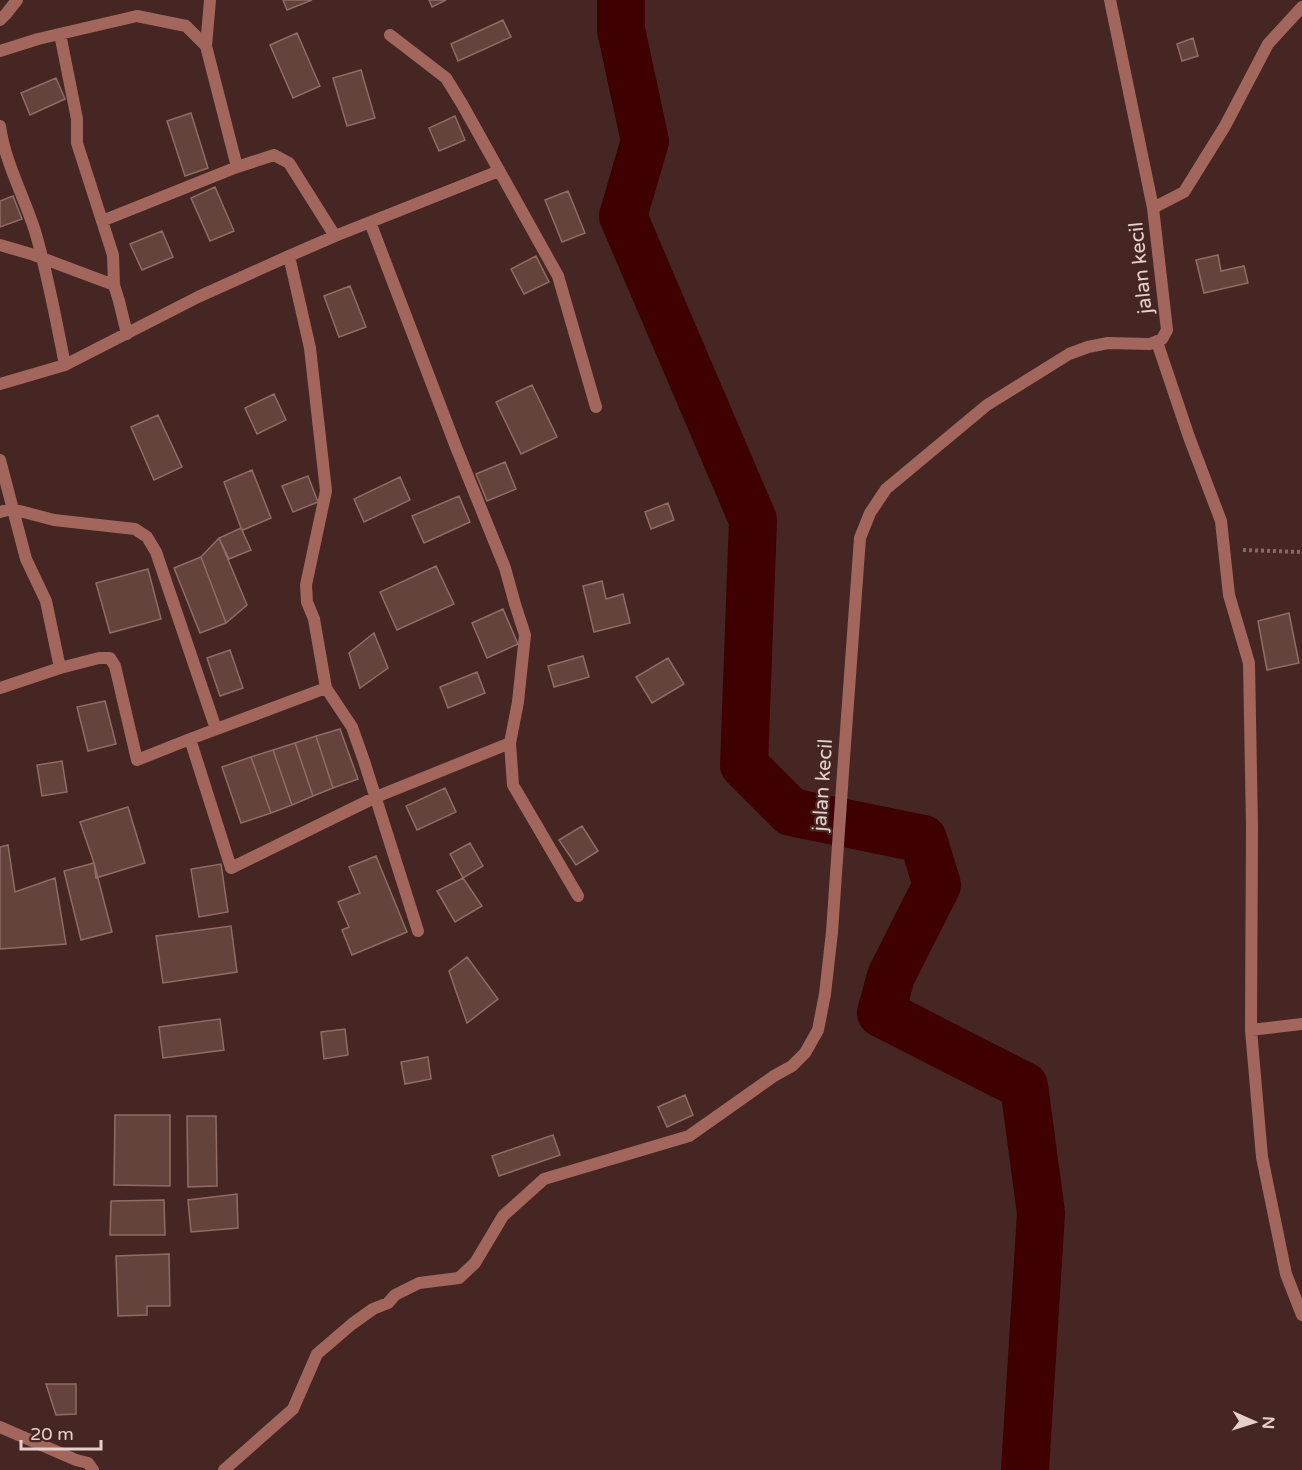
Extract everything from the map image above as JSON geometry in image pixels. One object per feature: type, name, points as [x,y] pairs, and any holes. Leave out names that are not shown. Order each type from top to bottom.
[{"type":"street","points":[[0,20],[17,0]]},
{"type":"street","points":[[210,0],[206,45],[237,167]]},
{"type":"street","points":[[1110,0],[1153,208]]},
{"type":"street","name":"jalan kecil","points":[[224,1470],[293,1409],[317,1354],[373,1309],[388,1304],[395,1295],[419,1283],[459,1278],[475,1263],[503,1216],[544,1179],[689,1136],[774,1076],[792,1066],[805,1053],[818,1030],[825,994],[832,932],[860,538],[870,513],[886,489],[987,405],[1069,354],[1108,343],[1150,344],[1162,339],[1167,330],[1153,208],[1184,192],[1225,126],[1268,44],[1302,7]]},
{"type":"street","points":[[0,51],[137,16],[186,26],[206,45]]},
{"type":"street","points":[[60,34],[77,119],[77,143],[113,255],[114,285],[127,334]]},
{"type":"street","points":[[390,35],[446,78],[558,276],[596,407]]},
{"type":"street","points":[[0,126],[3,146],[43,258],[65,365]]},
{"type":"street","points":[[102,221],[237,167],[274,155],[289,163],[335,236]]},
{"type":"street","points":[[0,384],[65,365],[198,297],[289,256],[499,171]]},
{"type":"street","points":[[370,222],[456,447],[506,568],[525,635],[518,702],[510,743],[513,785],[578,896]]},
{"type":"street","points":[[0,244],[114,285]]},
{"type":"street","points":[[289,256],[310,348],[326,491],[306,585],[308,602],[314,619],[326,688],[352,727],[418,931]]},
{"type":"street","points":[[1157,342],[1189,437],[1221,521],[1229,595],[1249,663],[1252,826],[1251,1030],[1262,1157],[1286,1274],[1302,1315]]},
{"type":"street","points":[[0,460],[6,511],[46,601],[60,668]]},
{"type":"street","points":[[6,511],[54,520],[135,529],[147,537],[156,552],[216,729]]},
{"type":"street","points":[[0,688],[60,668],[99,658],[110,658],[116,666],[137,760],[326,688]]},
{"type":"street","points":[[190,739],[231,868],[376,797],[510,743]]},
{"type":"street","points":[[1251,1030],[1302,1024]]},
{"type":"street","points":[[0,1427],[88,1463],[93,1470]]},
{"type":"path","points":[[1224,549],[1302,552]]},
{"type":"building","points":[[283,0],[312,0],[287,10]]},
{"type":"building","points":[[429,0],[446,0],[432,7]]},
{"type":"building","points":[[503,20],[511,37],[458,61],[451,44]]},
{"type":"building","points":[[297,33],[320,86],[293,98],[270,45]]},
{"type":"building","points":[[1193,38],[1198,56],[1182,61],[1177,44]]},
{"type":"building","points":[[361,70],[375,118],[347,126],[333,78]]},
{"type":"building","points":[[56,78],[65,99],[30,115],[21,93]]},
{"type":"building","points":[[191,113],[208,168],[185,176],[167,121]]},
{"type":"building","points":[[455,116],[465,140],[439,151],[429,128]]},
{"type":"building","points":[[215,187],[234,231],[210,241],[191,198]]},
{"type":"building","points":[[568,191],[585,233],[562,242],[545,200]]},
{"type":"building","points":[[13,196],[22,219],[0,227],[0,201]]},
{"type":"building","points":[[162,231],[173,257],[142,270],[130,244]]},
{"type":"building","points":[[1218,255],[1221,271],[1244,266],[1248,283],[1204,293],[1196,260]]},
{"type":"building","points":[[536,256],[549,282],[524,294],[511,269]]},
{"type":"building","points":[[350,286],[366,327],[339,337],[324,296]]},
{"type":"building","points":[[532,385],[557,437],[521,454],[496,402]]},
{"type":"building","points":[[274,394],[286,420],[257,434],[245,408]]},
{"type":"building","points":[[158,415],[182,467],[154,480],[131,427]]},
{"type":"building","points":[[505,462],[516,489],[487,501],[476,474]]},
{"type":"building","points":[[252,470],[271,518],[243,530],[224,482]]},
{"type":"building","points":[[308,476],[318,502],[293,512],[282,486]]},
{"type":"building","points":[[400,477],[410,500],[364,522],[354,499]]},
{"type":"building","points":[[459,496],[470,522],[424,543],[412,516]]},
{"type":"building","points":[[668,503],[674,520],[651,529],[645,512]]},
{"type":"building","points":[[241,528],[251,550],[229,559],[219,538]]},
{"type":"building","points":[[219,538],[247,605],[226,623],[201,557]]},
{"type":"building","points":[[201,557],[226,623],[200,633],[174,568]]},
{"type":"building","points":[[436,566],[454,604],[397,630],[380,592]]},
{"type":"building","points":[[148,569],[161,619],[110,633],[96,583]]},
{"type":"building","points":[[602,581],[606,599],[623,594],[630,623],[594,632],[583,586]]},
{"type":"building","points":[[503,609],[518,644],[487,658],[472,623]]},
{"type":"building","points":[[1289,613],[1299,663],[1267,670],[1258,621]]},
{"type":"building","points":[[374,633],[388,668],[360,688],[349,653]]},
{"type":"building","points":[[230,650],[243,688],[220,696],[207,658]]},
{"type":"building","points":[[583,656],[589,677],[554,687],[548,666]]},
{"type":"building","points":[[668,658],[684,684],[652,703],[636,677]]},
{"type":"building","points":[[477,672],[485,693],[448,708],[440,687]]},
{"type":"building","points":[[105,701],[116,744],[88,751],[77,707]]},
{"type":"building","points":[[340,729],[358,779],[333,788],[316,736]]},
{"type":"building","points":[[316,736],[333,788],[313,796],[295,743]]},
{"type":"building","points":[[295,743],[313,796],[292,805],[273,750]]},
{"type":"building","points":[[273,750],[292,805],[271,813],[251,757]]},
{"type":"building","points":[[251,757],[271,813],[241,823],[222,767]]},
{"type":"building","points":[[62,761],[67,792],[42,796],[37,765]]},
{"type":"building","points":[[445,788],[456,812],[417,830],[406,806]]},
{"type":"building","points":[[128,807],[145,863],[96,878],[94,863],[80,822]]},
{"type":"building","points":[[582,826],[598,851],[576,865],[559,840]]},
{"type":"building","points":[[470,843],[483,866],[463,878],[450,854]]},
{"type":"building","points":[[8,845],[15,892],[55,878],[66,944],[0,949],[0,847]]},
{"type":"building","points":[[376,856],[407,932],[352,955],[342,930],[349,927],[338,902],[360,893],[349,867]]},
{"type":"building","points":[[94,863],[112,932],[81,940],[64,871]]},
{"type":"building","points":[[221,864],[228,912],[199,917],[191,869]]},
{"type":"building","points":[[463,878],[482,906],[455,922],[437,891]]},
{"type":"building","points":[[231,926],[237,972],[163,983],[156,936]]},
{"type":"building","points":[[467,957],[498,999],[467,1023],[449,971]]},
{"type":"building","points":[[220,1019],[224,1050],[163,1058],[159,1027]]},
{"type":"building","points":[[345,1029],[348,1055],[324,1059],[321,1032]]},
{"type":"building","points":[[428,1057],[431,1079],[405,1084],[401,1062]]},
{"type":"building","points":[[685,1095],[693,1115],[667,1127],[658,1107]]},
{"type":"building","points":[[115,1115],[170,1115],[170,1186],[114,1185]]},
{"type":"building","points":[[187,1116],[216,1116],[217,1186],[188,1187]]},
{"type":"building","points":[[553,1135],[560,1155],[499,1176],[492,1156]]},
{"type":"building","points":[[237,1194],[238,1228],[191,1232],[188,1200]]},
{"type":"building","points":[[164,1200],[165,1235],[110,1235],[111,1201]]},
{"type":"building","points":[[169,1254],[170,1306],[147,1306],[147,1315],[118,1316],[116,1256]]},
{"type":"building","points":[[46,1384],[76,1384],[76,1414],[56,1415]]},
{"type":"waterway","points":[[621,0],[621,30],[645,141],[623,216],[753,520],[744,765],[791,812],[923,839],[937,885],[891,976],[881,1013],[1024,1086],[1041,1213],[1025,1470]]}]
